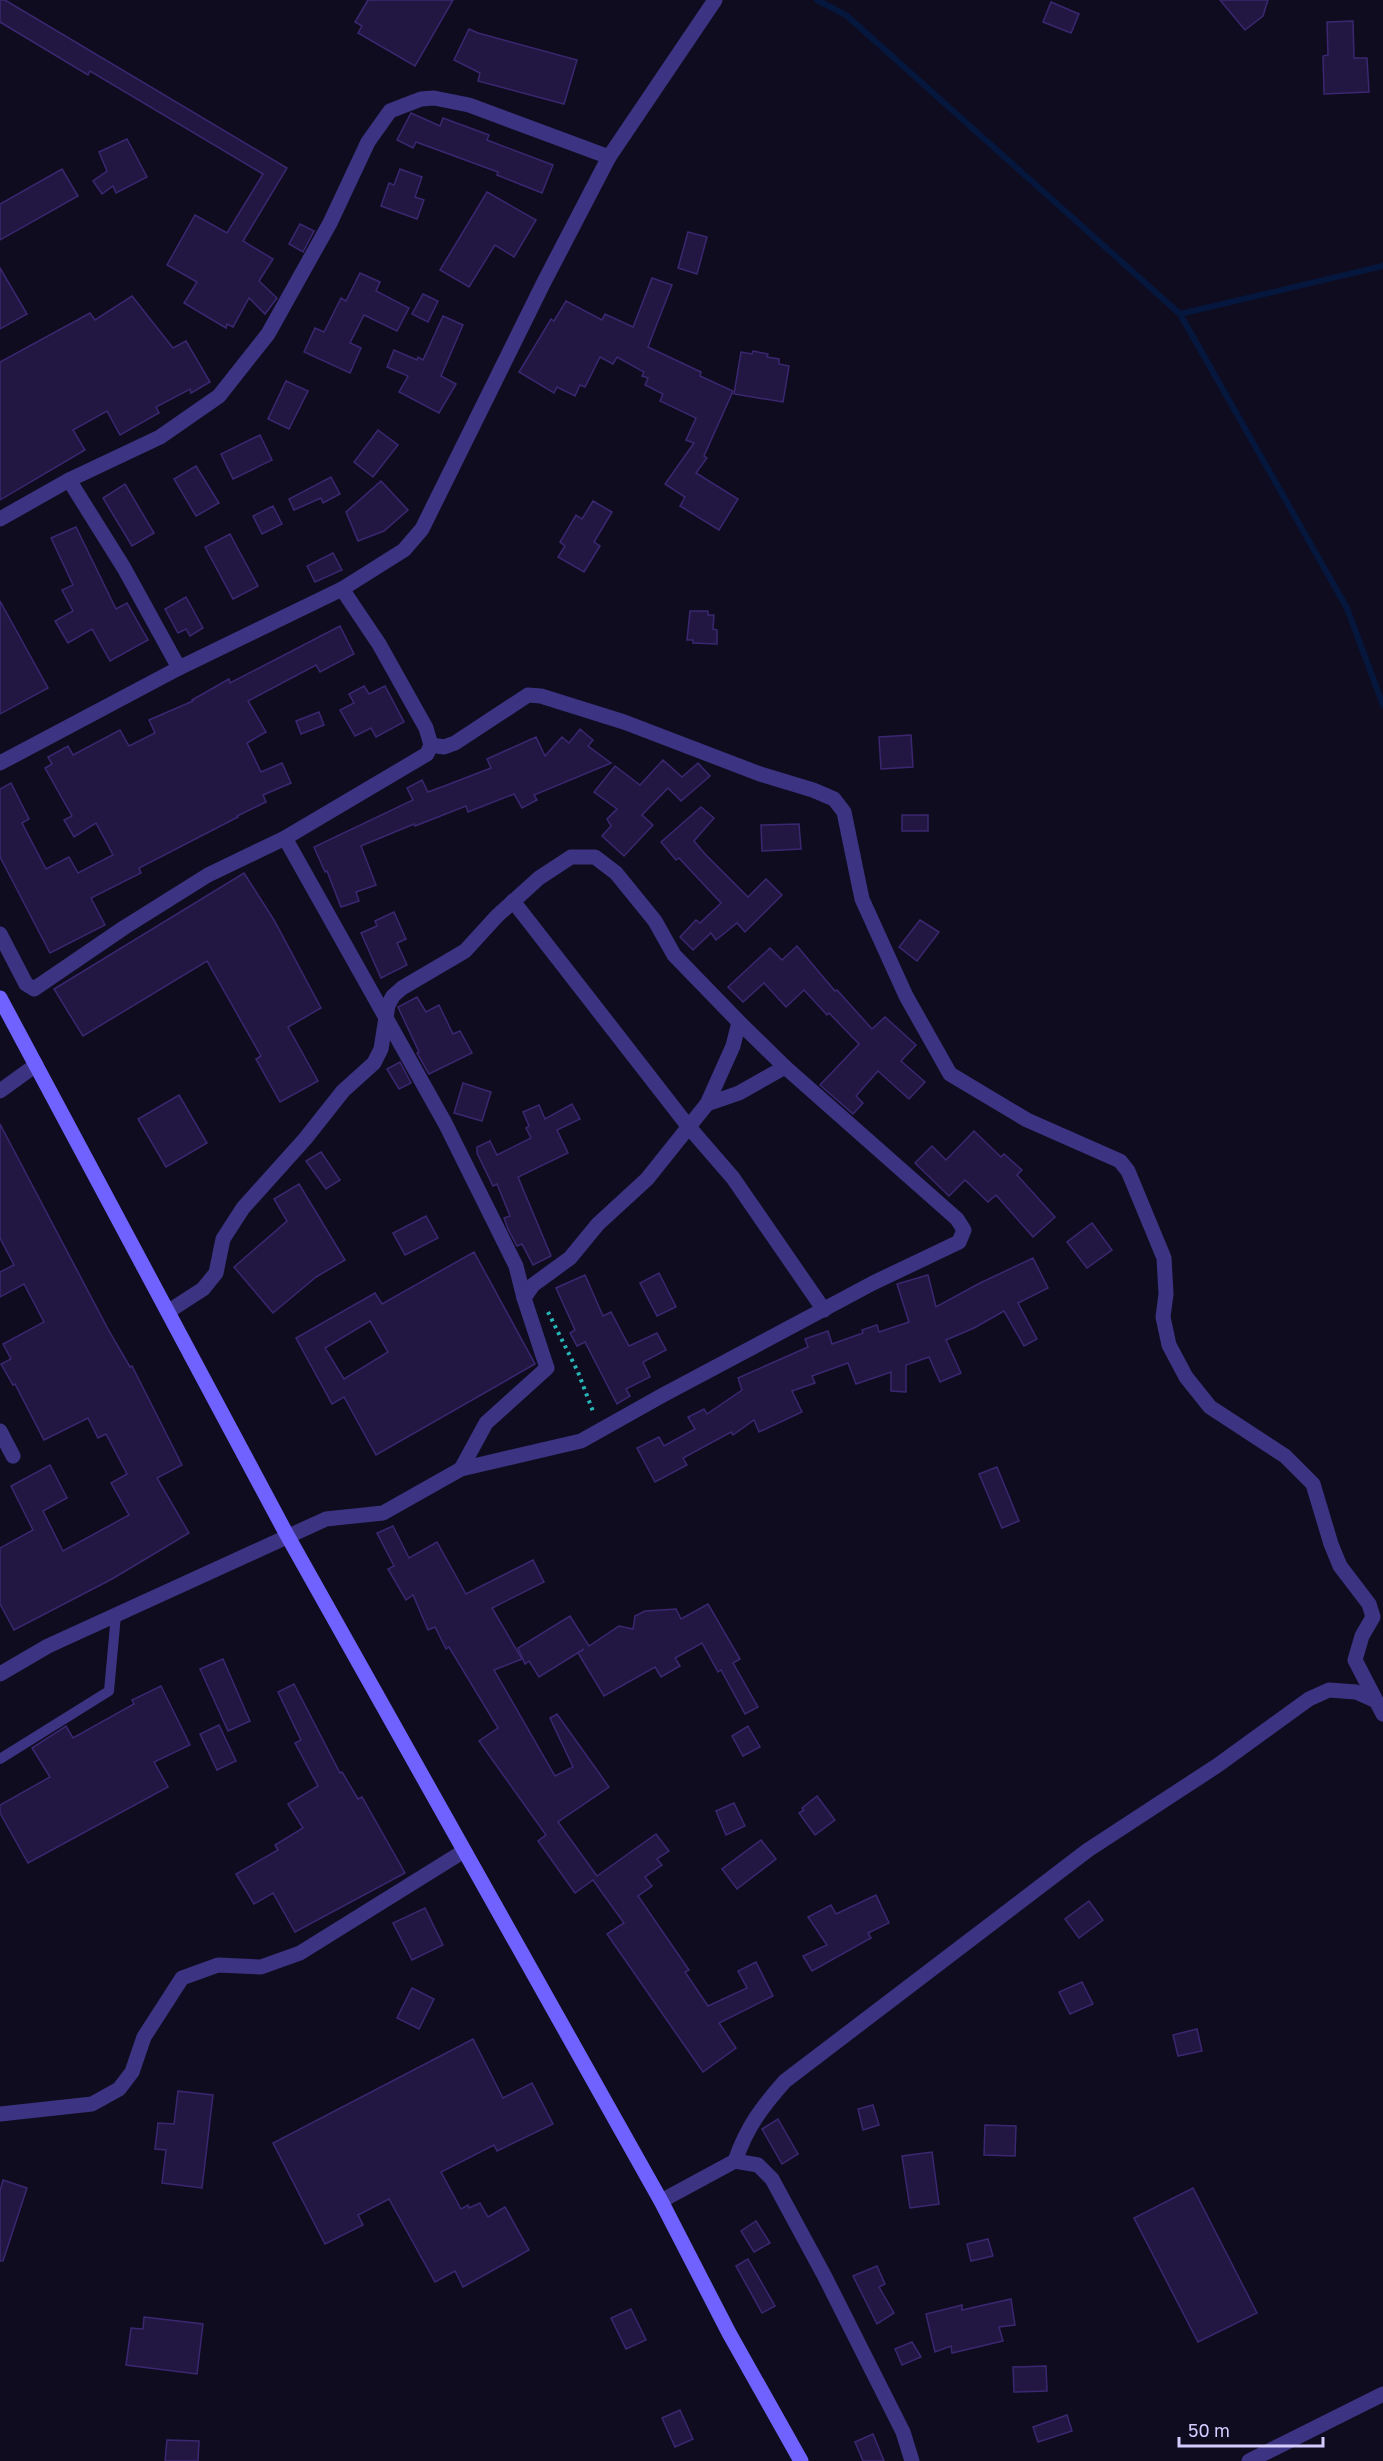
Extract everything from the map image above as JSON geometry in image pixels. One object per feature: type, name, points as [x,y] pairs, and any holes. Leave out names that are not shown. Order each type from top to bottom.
[{"type":"main road","points":[[0,998],[287,1535],[662,2201],[729,2333],[801,2461]]},
{"type":"street","points":[[0,763],[179,668],[342,589],[404,550],[422,529],[609,156],[715,0]]},
{"type":"street","points":[[0,519],[69,480],[160,437],[219,396],[268,334],[330,223],[369,142],[390,111],[421,99],[470,105],[609,156]]},
{"type":"street","points":[[69,480],[124,568],[179,668]]},
{"type":"street","points":[[0,934],[26,984],[34,989],[125,927],[208,876],[285,838],[427,754],[431,745],[426,728],[379,644],[342,589]]},
{"type":"street","points":[[431,745],[444,747],[455,743],[528,695],[541,696],[624,722],[760,774],[813,790],[834,799],[840,805],[844,812],[862,899],[906,996],[950,1074],[1028,1120],[1120,1161],[1128,1171],[1164,1258],[1166,1294],[1163,1317],[1169,1345],[1186,1377],[1210,1407],[1285,1456],[1313,1484],[1340,1566],[1373,1612],[1371,1622],[1362,1636],[1355,1660],[1383,1714]]},
{"type":"street","points":[[285,838],[445,1124],[497,1226],[516,1266],[547,1368],[486,1423],[461,1469]]},
{"type":"street","points":[[0,1674],[48,1646],[326,1519],[383,1513],[461,1469],[581,1441],[824,1310],[959,1242],[964,1230],[957,1219],[785,1067],[739,1022],[674,954],[655,921],[616,873],[595,857],[571,857],[539,878],[513,901],[465,951],[402,988],[393,996],[385,1017],[384,1035],[374,1063],[343,1091],[305,1139],[243,1208],[223,1239],[216,1273],[203,1288],[169,1311]]},
{"type":"street","points":[[513,901],[688,1126],[733,1178],[824,1310]]},
{"type":"street","points":[[524,1298],[533,1285],[570,1258],[598,1224],[646,1179],[707,1104],[733,1046],[739,1022]]},
{"type":"street","points":[[0,1090],[36,1065]]},
{"type":"street","points":[[707,1104],[739,1093],[785,1067]]},
{"type":"street","points":[[0,1431],[13,1455]]},
{"type":"street","points":[[735,2161],[744,2135],[760,2109],[785,2081],[1088,1850],[1218,1765],[1309,1699],[1329,1690],[1356,1692],[1374,1700]]},
{"type":"street","points":[[0,2114],[92,2104],[119,2089],[132,2072],[144,2037],[182,1978],[218,1965],[261,1967],[300,1953],[464,1851]]},
{"type":"street","points":[[662,2201],[735,2161],[758,2165],[772,2179],[898,2421],[912,2461]]},
{"type":"street","points":[[1249,2461],[1383,2394]]},
{"type":"lane","points":[[0,1759],[109,1691],[116,1615]]},
{"type":"path","points":[[547,1310],[578,1372],[600,1429]]},
{"type":"building","points":[[0,0],[5,0],[287,168],[243,241],[273,259],[259,281],[277,298],[265,314],[249,298],[233,327],[227,324],[226,328],[184,303],[197,282],[167,265],[195,215],[227,233],[263,174],[90,71],[88,75],[0,22]]},
{"type":"building","points":[[368,0],[453,0],[415,66],[358,33],[362,26],[355,22]]},
{"type":"building","points":[[1220,0],[1268,0],[1263,16],[1245,30]]},
{"type":"building","points":[[1051,2],[1079,14],[1071,33],[1043,22]]},
{"type":"building","points":[[1353,21],[1354,58],[1367,58],[1369,92],[1324,94],[1323,56],[1328,55],[1327,22]]},
{"type":"building","points":[[469,29],[577,60],[564,104],[478,81],[480,73],[454,60]]},
{"type":"building","points":[[411,113],[440,126],[443,118],[489,135],[487,140],[553,165],[542,193],[497,175],[498,172],[416,142],[413,148],[397,140]]},
{"type":"building","points":[[127,139],[147,177],[116,193],[113,186],[102,194],[93,181],[107,171],[99,152]]},
{"type":"building","points":[[62,169],[78,196],[0,240],[0,204]]},
{"type":"building","points":[[400,169],[422,177],[415,197],[424,200],[417,219],[381,206],[389,183],[394,185]]},
{"type":"building","points":[[487,192],[536,220],[514,257],[495,245],[469,287],[440,270]]},
{"type":"building","points":[[300,224],[314,231],[303,252],[289,244]]},
{"type":"building","points":[[688,232],[707,237],[697,274],[678,268]]},
{"type":"building","points":[[0,268],[27,314],[0,329]]},
{"type":"building","points":[[360,273],[380,282],[376,291],[409,308],[397,331],[364,315],[350,343],[361,348],[350,373],[304,352],[315,328],[324,332],[341,298],[346,301]]},
{"type":"building","points":[[652,278],[672,285],[648,347],[701,372],[700,376],[733,391],[704,456],[707,458],[696,473],[738,499],[719,530],[680,506],[685,497],[665,484],[694,443],[686,440],[696,418],[660,401],[663,394],[645,385],[648,378],[642,376],[644,372],[617,357],[613,364],[600,357],[585,387],[580,385],[575,396],[557,387],[554,393],[519,372],[551,319],[554,321],[566,301],[602,320],[605,314],[633,327]]},
{"type":"building","points":[[423,294],[438,301],[428,322],[412,314]]},
{"type":"building","points":[[132,296],[173,348],[186,341],[210,382],[191,393],[190,389],[156,407],[159,413],[120,435],[107,411],[73,430],[85,450],[0,500],[0,362],[90,313],[95,320]]},
{"type":"building","points":[[443,316],[463,325],[441,376],[456,384],[439,413],[399,392],[408,376],[387,367],[394,350],[417,360],[418,357],[423,360]]},
{"type":"building","points":[[753,351],[768,354],[767,357],[779,359],[779,364],[789,366],[783,402],[734,394],[741,352],[752,354]]},
{"type":"building","points":[[286,381],[308,391],[289,429],[268,419]]},
{"type":"building","points":[[378,430],[398,445],[373,477],[354,462]]},
{"type":"building","points":[[260,435],[272,460],[233,479],[221,454]]},
{"type":"building","points":[[196,466],[219,503],[196,516],[174,479]]},
{"type":"building","points":[[331,477],[340,494],[323,503],[321,498],[294,510],[289,499]]},
{"type":"building","points":[[381,481],[408,510],[384,531],[358,541],[346,512]]},
{"type":"building","points":[[125,484],[154,533],[132,546],[103,498]]},
{"type":"building","points":[[593,501],[612,512],[594,542],[600,546],[584,572],[558,557],[565,546],[560,542],[576,515],[582,519]]},
{"type":"building","points":[[273,506],[282,524],[262,534],[253,516]]},
{"type":"building","points":[[76,527],[116,609],[127,603],[148,640],[110,661],[92,629],[68,643],[55,621],[73,611],[62,590],[73,585],[51,538]]},
{"type":"building","points":[[230,534],[258,586],[233,599],[205,547]]},
{"type":"building","points":[[333,553],[342,570],[315,582],[307,566]]},
{"type":"building","points":[[186,597],[203,628],[190,636],[186,629],[178,633],[165,609]]},
{"type":"building","points":[[0,601],[48,688],[0,714]]},
{"type":"building","points":[[690,611],[708,611],[708,615],[714,615],[713,629],[717,630],[717,644],[693,643],[693,640],[687,640]]},
{"type":"building","points":[[340,626],[354,654],[320,672],[316,665],[248,701],[266,732],[247,743],[261,772],[282,763],[291,783],[263,795],[266,802],[139,868],[141,873],[91,898],[105,925],[50,953],[0,857],[0,789],[11,783],[29,819],[22,823],[46,869],[69,857],[78,873],[113,855],[96,823],[74,837],[64,820],[72,816],[45,768],[52,764],[48,757],[68,746],[73,755],[120,730],[129,746],[155,733],[149,720],[193,701],[229,679],[230,683]]},
{"type":"building","points":[[364,686],[369,694],[385,686],[404,722],[376,737],[371,728],[355,736],[340,710],[354,703],[349,694]]},
{"type":"building","points":[[319,712],[324,725],[301,734],[296,721]]},
{"type":"building","points":[[580,729],[593,740],[588,746],[611,763],[534,795],[537,800],[522,808],[514,794],[468,812],[466,806],[361,846],[376,885],[356,892],[359,901],[341,907],[327,871],[325,872],[314,847],[413,800],[407,788],[422,780],[428,792],[447,785],[491,768],[487,759],[536,737],[545,756],[562,737],[569,743]]},
{"type":"building","points":[[911,735],[913,767],[881,769],[879,737]]},
{"type":"building","points":[[663,760],[682,777],[698,763],[710,776],[681,801],[668,788],[642,815],[653,825],[624,856],[602,836],[611,826],[607,819],[617,809],[594,792],[615,766],[640,785]]},
{"type":"building","points":[[701,807],[714,818],[694,841],[705,854],[748,897],[766,879],[782,895],[745,932],[737,923],[716,940],[711,933],[693,950],[680,937],[696,920],[700,923],[721,903],[679,858],[676,860],[661,842]]},
{"type":"building","points":[[902,815],[928,815],[928,831],[902,831]]},
{"type":"building","points":[[799,824],[801,849],[762,851],[761,825]]},
{"type":"building","points":[[244,873],[274,920],[321,1008],[288,1027],[318,1081],[280,1102],[256,1059],[261,1056],[207,961],[83,1036],[54,989]]},
{"type":"building","points":[[394,912],[406,939],[397,943],[407,965],[381,978],[361,933],[377,926],[375,921]]},
{"type":"building","points":[[920,920],[939,932],[917,961],[899,947]]},
{"type":"building","points":[[797,946],[835,991],[837,990],[872,1029],[885,1017],[916,1045],[901,1061],[925,1082],[909,1099],[878,1071],[856,1096],[863,1103],[853,1114],[820,1085],[859,1044],[829,1013],[827,1015],[804,990],[786,1007],[764,983],[743,1002],[728,987],[770,948],[782,960]]},
{"type":"building","points":[[417,997],[426,1012],[439,1005],[453,1034],[460,1031],[472,1053],[429,1074],[417,1053],[419,1052],[398,1007]]},
{"type":"building","points":[[400,1062],[411,1083],[399,1089],[387,1069]]},
{"type":"building","points":[[463,1083],[491,1092],[482,1121],[454,1113]]},
{"type":"building","points":[[179,1095],[207,1143],[166,1167],[138,1119]]},
{"type":"building","points":[[572,1104],[580,1119],[557,1130],[568,1153],[518,1177],[551,1256],[533,1265],[522,1244],[517,1246],[508,1229],[504,1218],[510,1216],[497,1184],[493,1186],[477,1153],[477,1147],[490,1141],[497,1155],[531,1138],[526,1128],[529,1126],[523,1112],[539,1105],[545,1119]]},
{"type":"building","points":[[0,1124],[109,1331],[130,1367],[132,1366],[182,1465],[157,1478],[189,1533],[112,1579],[14,1630],[0,1604],[0,1548],[33,1530],[11,1486],[50,1465],[67,1498],[43,1511],[63,1551],[129,1515],[111,1483],[127,1474],[106,1434],[98,1438],[88,1418],[44,1440],[15,1384],[13,1385],[1,1364],[11,1359],[3,1344],[44,1322],[24,1284],[0,1297],[0,1272],[14,1265],[0,1238]]},
{"type":"building","points":[[974,1131],[1001,1157],[1004,1154],[1022,1170],[1017,1175],[1055,1217],[1033,1237],[996,1195],[988,1202],[965,1180],[949,1196],[915,1163],[932,1146],[946,1160]]},
{"type":"building","points":[[321,1152],[340,1180],[326,1189],[306,1161]]},
{"type":"building","points":[[299,1184],[345,1260],[316,1277],[273,1313],[234,1267],[287,1221],[274,1199]]},
{"type":"building","points":[[426,1216],[438,1238],[405,1255],[393,1233]]},
{"type":"building","points":[[1092,1223],[1112,1250],[1087,1268],[1067,1242]]},
{"type":"building","points":[[474,1252],[535,1364],[376,1455],[344,1397],[332,1404],[296,1338],[375,1293],[382,1304]],"holes":[[[370,1321],[388,1352],[344,1379],[325,1348]]]},
{"type":"building","points":[[1033,1258],[1048,1288],[1018,1303],[1037,1339],[1024,1346],[1004,1311],[946,1340],[961,1373],[940,1382],[929,1357],[906,1365],[906,1392],[891,1391],[891,1372],[856,1384],[848,1363],[812,1376],[815,1383],[792,1391],[802,1412],[759,1432],[754,1420],[733,1435],[731,1432],[683,1458],[687,1465],[655,1482],[637,1448],[659,1437],[664,1446],[695,1429],[688,1417],[704,1409],[707,1414],[742,1390],[738,1378],[808,1347],[805,1339],[828,1331],[832,1344],[863,1333],[862,1330],[877,1325],[879,1332],[909,1322],[897,1284],[928,1275],[936,1307]]},
{"type":"building","points":[[659,1273],[676,1307],[657,1316],[640,1283]]},
{"type":"building","points":[[585,1275],[603,1316],[611,1312],[629,1346],[657,1333],[666,1350],[643,1362],[650,1377],[626,1389],[630,1396],[617,1404],[585,1342],[577,1346],[570,1333],[575,1330],[556,1288]]},
{"type":"building","points":[[997,1467],[1019,1521],[1002,1528],[979,1474]]},
{"type":"building","points":[[393,1526],[409,1558],[437,1542],[466,1594],[533,1560],[544,1582],[492,1608],[522,1659],[494,1670],[555,1776],[573,1767],[550,1718],[557,1714],[609,1787],[558,1822],[597,1876],[656,1834],[669,1851],[657,1859],[662,1865],[645,1877],[652,1886],[638,1896],[689,1970],[685,1972],[708,2006],[747,1988],[738,1971],[756,1962],[773,1996],[719,2023],[736,2048],[703,2072],[607,1934],[624,1923],[593,1880],[575,1893],[538,1841],[546,1835],[479,1741],[498,1728],[449,1647],[446,1649],[435,1627],[428,1630],[413,1595],[406,1600],[388,1569],[394,1566],[377,1533]]},
{"type":"building","points":[[708,1604],[740,1659],[733,1663],[758,1707],[745,1714],[721,1670],[718,1672],[702,1643],[675,1658],[680,1666],[661,1677],[655,1667],[604,1696],[578,1653],[584,1649],[539,1677],[529,1661],[525,1664],[518,1648],[570,1616],[589,1646],[619,1626],[633,1629],[635,1616],[645,1611],[676,1609],[681,1619]]},
{"type":"building","points":[[223,1659],[250,1721],[228,1731],[200,1669]]},
{"type":"building","points":[[294,1684],[340,1773],[342,1772],[358,1799],[362,1797],[405,1873],[295,1932],[273,1893],[254,1904],[236,1874],[278,1850],[275,1845],[303,1828],[288,1804],[318,1786],[295,1743],[301,1740],[278,1692]]},
{"type":"building","points":[[161,1686],[190,1745],[154,1762],[168,1787],[28,1863],[0,1813],[0,1805],[50,1777],[32,1748],[66,1726],[73,1738],[134,1704],[132,1700]]},
{"type":"building","points":[[219,1725],[236,1761],[217,1770],[200,1734]]},
{"type":"building","points":[[748,1726],[760,1747],[743,1756],[732,1736]]},
{"type":"building","points":[[817,1796],[835,1820],[815,1835],[799,1813]]},
{"type":"building","points":[[734,1803],[745,1826],[726,1835],[716,1811]]},
{"type":"building","points":[[761,1840],[776,1859],[737,1889],[722,1869]]},
{"type":"building","points":[[876,1895],[889,1923],[868,1933],[871,1938],[812,1971],[803,1956],[827,1945],[808,1917],[831,1905],[836,1914]]},
{"type":"building","points":[[1089,1901],[1103,1920],[1079,1938],[1065,1919]]},
{"type":"building","points":[[425,1908],[443,1945],[412,1960],[393,1923]]},
{"type":"building","points":[[1082,1982],[1093,2004],[1070,2014],[1059,1992]]},
{"type":"building","points":[[412,1988],[434,1999],[419,2029],[397,2018]]},
{"type":"building","points":[[1197,2029],[1202,2051],[1178,2056],[1173,2035]]},
{"type":"building","points":[[473,2039],[503,2098],[532,2083],[553,2124],[497,2151],[494,2145],[441,2172],[461,2209],[480,2203],[488,2217],[505,2207],[529,2250],[463,2287],[455,2271],[435,2282],[389,2199],[358,2215],[363,2225],[325,2244],[273,2143]]},
{"type":"building","points":[[178,2091],[213,2095],[202,2188],[162,2183],[166,2150],[155,2149],[158,2123],[174,2124]]},
{"type":"building","points":[[873,2105],[879,2125],[863,2130],[858,2109]]},
{"type":"building","points":[[778,2119],[798,2154],[782,2164],[762,2129]]},
{"type":"building","points":[[985,2125],[1016,2126],[1015,2156],[984,2155]]},
{"type":"building","points":[[932,2152],[939,2204],[910,2208],[902,2156]]},
{"type":"building","points":[[3,2180],[27,2188],[3,2261],[0,2261],[0,2191]]},
{"type":"building","points":[[1193,2188],[1257,2313],[1198,2342],[1134,2218]]},
{"type":"building","points":[[756,2221],[770,2243],[754,2252],[741,2231]]},
{"type":"building","points":[[988,2239],[993,2256],[971,2261],[967,2244]]},
{"type":"building","points":[[748,2259],[775,2306],[762,2313],[736,2266]]},
{"type":"building","points":[[877,2266],[885,2284],[879,2287],[894,2313],[877,2324],[853,2276]]},
{"type":"building","points":[[1011,2299],[1015,2325],[999,2327],[1003,2341],[952,2353],[951,2346],[935,2352],[926,2314],[962,2305],[962,2310]]},
{"type":"building","points":[[631,2309],[646,2340],[626,2349],[611,2318]]},
{"type":"building","points":[[144,2317],[203,2324],[197,2374],[126,2365],[131,2328],[143,2329]]},
{"type":"building","points":[[912,2342],[921,2357],[902,2365],[895,2349]]},
{"type":"building","points":[[1046,2366],[1047,2391],[1014,2392],[1013,2367]]},
{"type":"building","points":[[680,2410],[693,2439],[675,2447],[662,2418]]},
{"type":"building","points":[[1067,2415],[1072,2431],[1038,2442],[1033,2427]]},
{"type":"building","points":[[873,2434],[884,2461],[863,2461],[855,2442]]},
{"type":"building","points":[[167,2440],[199,2441],[198,2461],[165,2461]]},
{"type":"waterway","points":[[817,0],[846,15],[1180,314],[1347,608],[1383,705]]},
{"type":"waterway","points":[[1180,314],[1383,266]]}]
